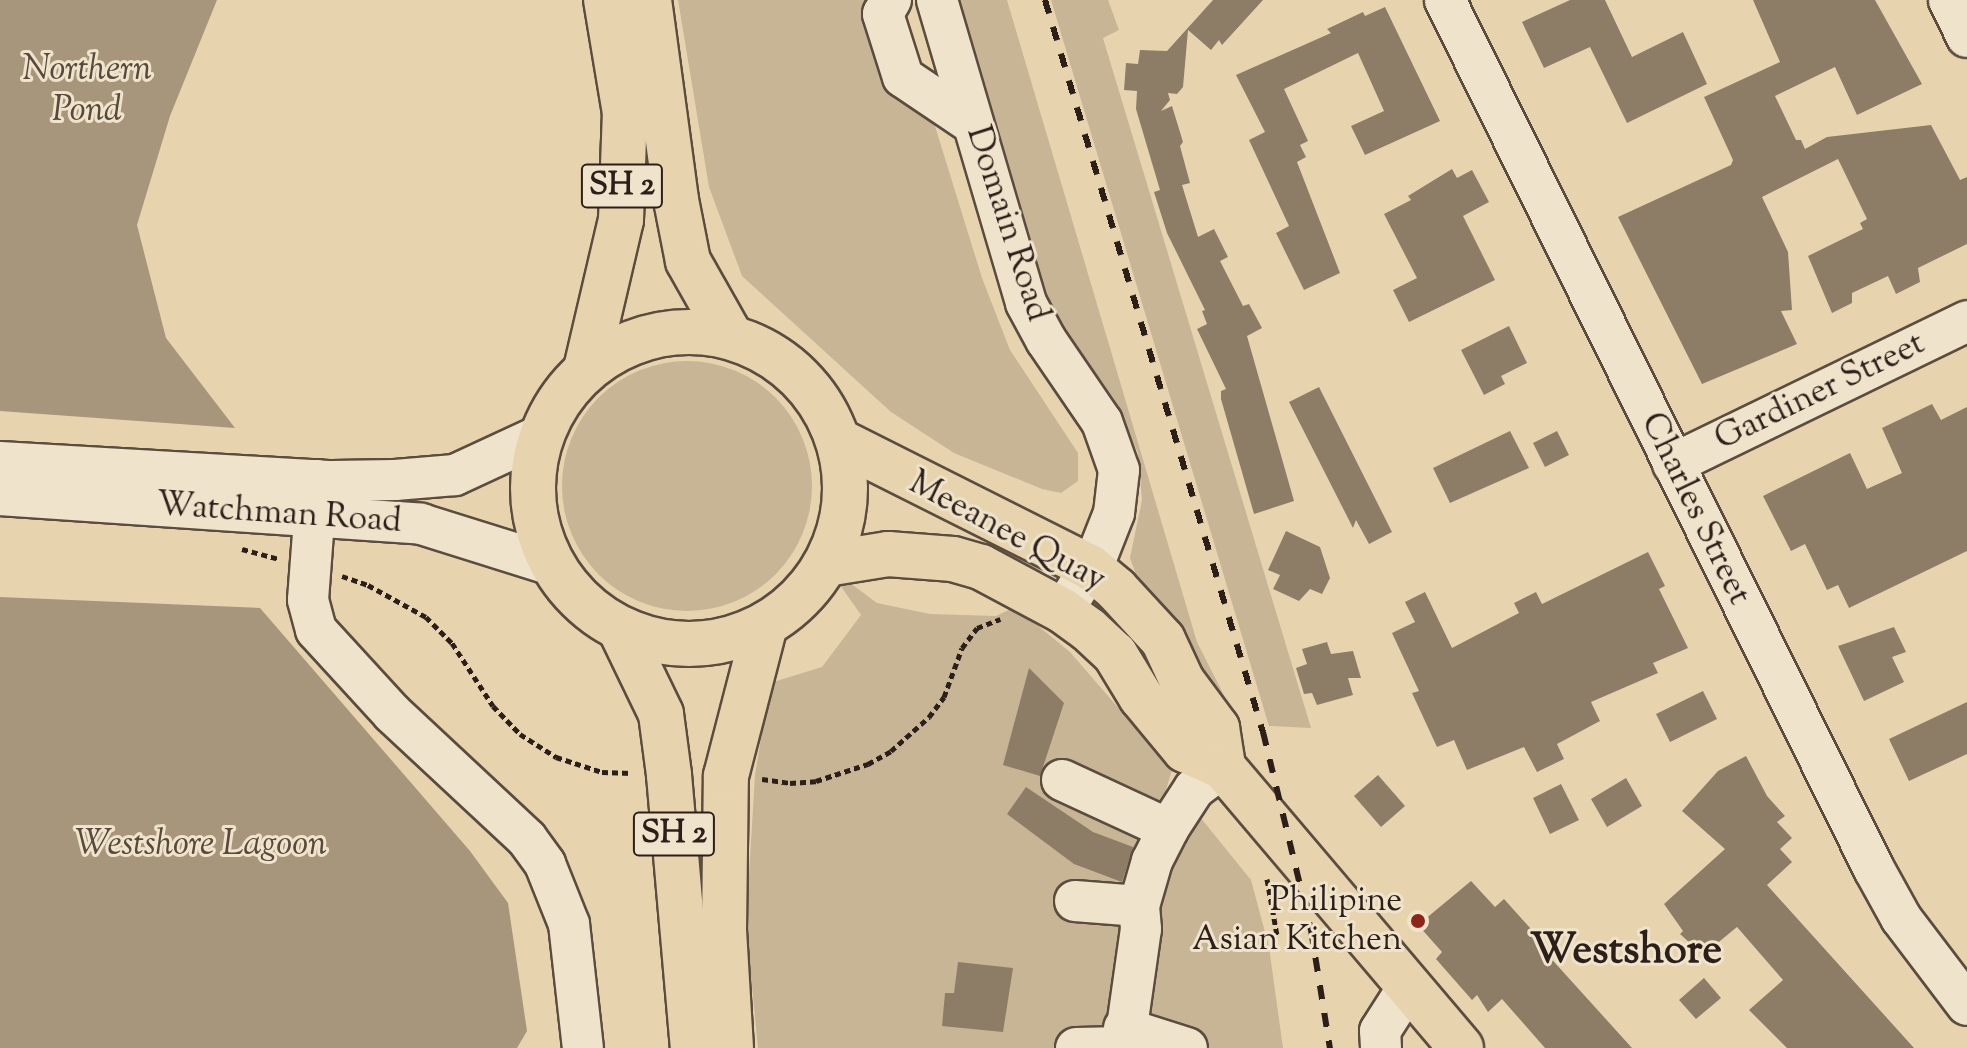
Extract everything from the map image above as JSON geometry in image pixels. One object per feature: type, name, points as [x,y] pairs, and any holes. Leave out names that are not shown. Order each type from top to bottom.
[{"type":"main road","name":"SH 2","points":[[586,369],[621,220],[625,113],[606,0]]},
{"type":"main road","name":"SH 2","points":[[649,0],[676,200],[688,261],[731,337]]},
{"type":"main road","name":"SH 2","points":[[693,331],[731,337],[778,359],[816,395],[839,441],[846,483],[843,511],[826,564],[800,599],[765,625],[730,639],[693,644],[656,641],[620,629],[593,613],[570,591],[552,565],[536,523],[532,479],[541,435],[560,397],[586,369],[618,348],[654,335],[693,331]]},
{"type":"main road","name":"Meeanee Quay","points":[[839,441],[1091,568],[1116,589],[1163,640],[1182,681],[1217,728],[1223,767]]},
{"type":"main road","name":"Meeanee Quay","points":[[826,564],[888,554],[953,559],[981,567],[1063,611],[1115,654],[1141,697],[1185,750],[1223,767],[1461,1048]]},
{"type":"main road","name":"SH 2","points":[[731,1048],[724,931],[726,776],[765,625]]},
{"type":"main road","name":"SH 2","points":[[620,629],[661,714],[693,1048]]},
{"type":"street","points":[[891,0],[883,14],[903,77],[973,124]]},
{"type":"street","name":"Domain Road","points":[[937,0],[1026,303],[1046,340],[1102,422],[1113,444],[1119,470],[1119,491],[1114,513],[1091,568],[1063,611]]},
{"type":"street","name":"Charles Street","points":[[1445,0],[1874,869],[1901,918],[1967,1005]]},
{"type":"street","points":[[1949,0],[1967,37]]},
{"type":"street","name":"Gardiner Street","points":[[1673,464],[1967,321]]},
{"type":"street","name":"Watchman Road","points":[[0,495],[316,498],[455,475],[541,435]]},
{"type":"street","name":"Watchman Road","points":[[0,462],[316,498],[421,524],[552,565]]},
{"type":"street","points":[[316,498],[308,600],[316,630],[347,668],[527,839],[545,864],[569,924],[583,1048]]},
{"type":"street","points":[[1124,1041],[1133,1004],[1141,929],[1139,906],[1152,861],[1194,789],[1223,767]]},
{"type":"street","points":[[1062,780],[1168,829]]},
{"type":"street","points":[[1075,901],[1139,906]]},
{"type":"street","points":[[1381,1048],[1380,1031],[1408,987]]},
{"type":"street","points":[[1076,1048],[1124,1041],[1187,1048]]},
{"type":"path","points":[[337,575],[368,585],[426,617],[452,643],[493,706],[520,734],[556,757],[602,772],[647,774]]},
{"type":"path","points":[[756,778],[790,783],[841,775],[891,751],[929,717],[944,697],[962,648],[977,628],[1012,617]]},
{"type":"path","points":[[1265,874],[1272,893],[1277,935]]},
{"type":"shaded area","points":[[678,0],[896,0],[982,278],[1010,350],[1078,453],[1078,481],[1061,493],[1042,489],[954,453],[891,412],[742,276],[709,187]]},
{"type":"shaded area","points":[[958,0],[1007,0],[1197,642],[1234,715],[1138,612],[1138,580],[1130,558],[1142,500],[1138,453],[1114,399],[1053,312],[1035,263]]},
{"type":"shaded area","points":[[1051,0],[1108,0],[1119,30],[1103,38],[1311,728],[1269,726]]},
{"type":"shaded area","points":[[675,361],[699,361],[746,375],[776,397],[803,438],[810,462],[810,510],[803,534],[776,575],[735,602],[699,611],[675,611],[628,597],[607,583],[590,566],[576,545],[567,522],[562,498],[562,474],[576,427],[590,406],[607,389],[628,375],[651,366]]},
{"type":"shaded area","points":[[826,565],[877,603],[930,614],[996,616],[1015,607],[1070,652],[1172,770],[1166,790],[1200,817],[1251,880],[1269,947],[1283,1048],[758,1048],[746,925],[755,775],[770,683],[822,667],[861,615]]},
{"type":"water","name":"Northern Pond","points":[[0,0],[217,0],[170,116],[137,225],[166,338],[235,428],[0,411]]},
{"type":"water","name":"Westshore Lagoon","points":[[0,597],[260,608],[470,851],[508,903],[527,1031],[517,1048],[0,1048]]},
{"type":"building","points":[[1213,0],[1263,0],[1222,45],[1219,40],[1211,50],[1188,30],[1183,87],[1177,94],[1168,93],[1170,100],[1161,111],[1172,106],[1183,142],[1180,146],[1190,183],[1182,185],[1198,237],[1214,229],[1228,257],[1220,261],[1243,306],[1249,304],[1262,328],[1247,336],[1294,501],[1254,514],[1221,399],[1221,391],[1226,389],[1197,329],[1207,324],[1202,311],[1205,310],[1167,233],[1154,192],[1160,190],[1136,109],[1137,91],[1124,90],[1126,63],[1138,64],[1140,50],[1167,51]]},
{"type":"building","points":[[1570,0],[1605,0],[1632,57],[1683,32],[1707,84],[1627,123],[1590,47],[1544,68],[1522,22]]},
{"type":"building","points":[[1753,0],[1875,0],[1922,84],[1857,115],[1835,67],[1775,96],[1796,140],[1801,140],[1805,149],[1827,137],[1931,125],[1960,180],[1967,177],[1967,244],[1918,268],[1920,282],[1896,294],[1888,276],[1852,293],[1852,303],[1832,313],[1808,256],[1863,229],[1860,223],[1867,219],[1838,159],[1762,197],[1788,252],[1792,310],[1781,311],[1797,344],[1702,384],[1618,217],[1731,165],[1733,160],[1704,97],[1780,62]]},
{"type":"building","points":[[1385,7],[1440,121],[1365,155],[1351,126],[1384,111],[1358,53],[1284,89],[1308,141],[1300,145],[1306,157],[1297,162],[1340,273],[1304,290],[1276,233],[1289,226],[1249,140],[1265,132],[1236,75],[1331,33],[1327,29],[1363,12],[1365,16]]},
{"type":"building","points":[[1452,169],[1457,178],[1472,170],[1489,202],[1463,216],[1495,280],[1409,322],[1393,290],[1417,278],[1384,214],[1411,200],[1408,196]]},
{"type":"building","points":[[1509,326],[1527,363],[1501,376],[1505,384],[1484,395],[1461,350]]},
{"type":"building","points":[[1319,387],[1392,532],[1369,544],[1356,520],[1353,528],[1289,402]]},
{"type":"building","points":[[1932,404],[1941,420],[1967,407],[1967,551],[1849,608],[1838,585],[1827,590],[1805,544],[1791,551],[1763,496],[1850,453],[1867,489],[1902,473],[1882,428]]},
{"type":"building","points":[[1510,431],[1529,468],[1450,503],[1433,468]]},
{"type":"building","points":[[1557,431],[1569,455],[1545,467],[1533,443]]},
{"type":"building","points":[[1286,531],[1320,547],[1330,578],[1322,594],[1310,589],[1299,601],[1273,589],[1280,575],[1268,570]]},
{"type":"building","points":[[1648,552],[1665,586],[1659,589],[1688,648],[1653,663],[1658,673],[1591,702],[1600,721],[1557,744],[1564,759],[1537,772],[1524,747],[1467,770],[1454,740],[1437,747],[1412,693],[1419,691],[1392,633],[1415,622],[1405,602],[1425,592],[1452,648],[1519,613],[1514,603],[1536,592],[1542,604]]},
{"type":"building","points":[[1894,627],[1906,652],[1892,657],[1904,682],[1864,701],[1838,646]]},
{"type":"building","points":[[1327,642],[1331,654],[1353,651],[1361,678],[1348,678],[1353,695],[1317,705],[1312,693],[1304,694],[1296,668],[1307,664],[1302,649]]},
{"type":"building","points":[[1029,668],[1064,703],[1040,776],[1003,765]]},
{"type":"building","points":[[1703,691],[1717,719],[1670,742],[1656,714]]},
{"type":"building","points":[[1967,702],[1967,754],[1909,781],[1889,739]]},
{"type":"building","points":[[1746,756],[1767,796],[1785,816],[1777,822],[1792,838],[1780,849],[1792,862],[1767,885],[1914,1048],[1787,1048],[1749,1010],[1783,980],[1737,927],[1703,955],[1680,934],[1683,931],[1664,904],[1725,849],[1682,811],[1718,771]]},
{"type":"building","points":[[1378,775],[1405,806],[1381,827],[1354,796]]},
{"type":"building","points":[[1626,778],[1642,806],[1607,827],[1591,799]]},
{"type":"building","points":[[1561,784],[1579,820],[1550,834],[1533,798]]},
{"type":"building","points":[[1026,787],[1093,832],[1133,847],[1122,882],[1074,864],[1007,814]]},
{"type":"building","points":[[1471,881],[1495,907],[1504,899],[1541,940],[1537,943],[1632,1048],[1545,1048],[1502,999],[1488,1012],[1477,995],[1472,1000],[1436,959],[1442,952],[1418,925]]},
{"type":"building","points":[[958,962],[1013,968],[1003,1032],[942,1026],[945,993],[954,993]]},
{"type":"building","points":[[1704,978],[1721,998],[1696,1019],[1679,1000]]},
{"type":"railway","points":[[1045,0],[1263,732],[1311,930],[1330,1048]]},
{"type":"place","name":"Philipine Asian Kitchen","points":[[1418,921]]},
{"type":"district","name":"Westshore","points":[[1626,952]]}]
